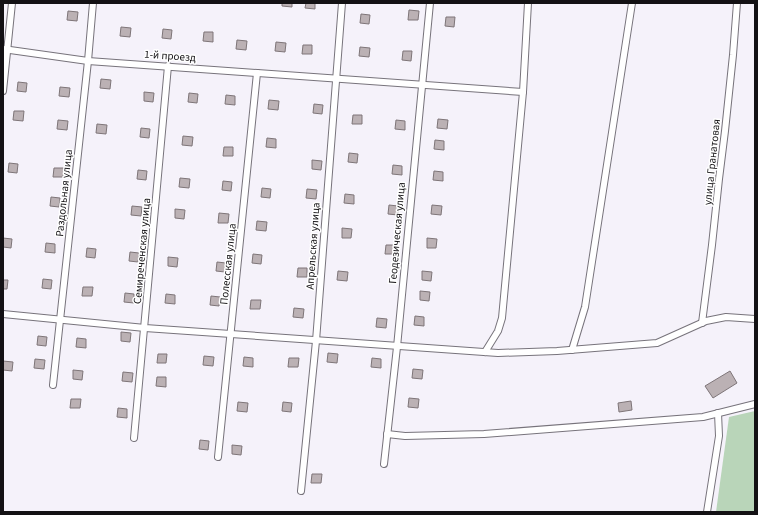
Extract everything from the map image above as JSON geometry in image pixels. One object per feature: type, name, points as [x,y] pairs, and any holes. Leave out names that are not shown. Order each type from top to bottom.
[{"type":"street","points":[[3,92],[5,49],[12,3]]},
{"type":"street","name":"Раздольная улица","points":[[53,385],[93,3]]},
{"type":"street","name":"Апрельская улица","points":[[301,491],[316,341],[342,3]]},
{"type":"street","name":"Геодезическая улица","points":[[384,464],[397,347],[430,3]]},
{"type":"street","points":[[485,352],[498,331],[502,318],[523,92],[528,3]]},
{"type":"street","points":[[572,350],[585,307],[632,3]]},
{"type":"street","name":"улица Гранатовая","points":[[702,323],[727,118],[737,3]]},
{"type":"street","name":"1-й проезд","points":[[5,49],[88,60],[523,92]]},
{"type":"street","name":"Семиреченская улица","points":[[134,438],[168,66]]},
{"type":"street","name":"Полесская улица","points":[[218,457],[257,73]]},
{"type":"street","points":[[3,314],[230,335],[397,347],[520,353],[657,343],[702,323],[726,317],[755,319]]},
{"type":"street","points":[[387,434],[405,436],[484,434],[704,418],[755,404]]},
{"type":"street","points":[[707,512],[719,436],[718,413]]},
{"type":"green space","points":[[755,411],[755,512],[716,512],[729,417]]},
{"type":"building","points":[[282,3],[292,3],[292,7],[282,6]]},
{"type":"building","points":[[306,3],[315,3],[315,9],[305,8]]},
{"type":"building","points":[[409,10],[419,11],[418,20],[408,20]]},
{"type":"building","points":[[68,11],[78,12],[77,21],[67,20]]},
{"type":"building","points":[[361,14],[370,15],[369,24],[360,23]]},
{"type":"building","points":[[446,17],[455,17],[454,27],[445,26]]},
{"type":"building","points":[[121,27],[131,28],[130,37],[120,36]]},
{"type":"building","points":[[163,29],[172,30],[171,39],[162,38]]},
{"type":"building","points":[[204,32],[213,32],[213,42],[203,41]]},
{"type":"building","points":[[237,40],[247,41],[246,50],[236,49]]},
{"type":"building","points":[[276,42],[286,43],[285,52],[275,51]]},
{"type":"building","points":[[303,45],[312,45],[312,54],[302,54]]},
{"type":"building","points":[[360,47],[370,48],[369,57],[359,56]]},
{"type":"building","points":[[403,51],[412,51],[411,61],[402,60]]},
{"type":"building","points":[[101,79],[111,80],[110,89],[100,88]]},
{"type":"building","points":[[18,82],[27,83],[26,92],[17,91]]},
{"type":"building","points":[[60,87],[70,88],[69,97],[59,96]]},
{"type":"building","points":[[144,92],[154,93],[153,102],[144,101]]},
{"type":"building","points":[[189,93],[198,94],[197,103],[188,102]]},
{"type":"building","points":[[226,95],[235,96],[235,105],[225,104]]},
{"type":"building","points":[[269,100],[279,101],[278,110],[268,109]]},
{"type":"building","points":[[314,104],[323,105],[322,114],[313,113]]},
{"type":"building","points":[[14,111],[24,111],[23,121],[13,120]]},
{"type":"building","points":[[353,115],[362,115],[362,124],[352,124]]},
{"type":"building","points":[[438,119],[448,120],[447,129],[437,128]]},
{"type":"building","points":[[58,120],[68,121],[67,130],[57,129]]},
{"type":"building","points":[[396,120],[405,121],[405,130],[395,129]]},
{"type":"building","points":[[97,124],[107,125],[106,134],[96,133]]},
{"type":"building","points":[[141,128],[150,129],[149,138],[140,137]]},
{"type":"building","points":[[183,136],[193,137],[192,146],[182,145]]},
{"type":"building","points":[[267,138],[276,139],[276,148],[266,147]]},
{"type":"building","points":[[435,140],[444,141],[444,150],[434,149]]},
{"type":"building","points":[[224,147],[233,147],[233,156],[223,156]]},
{"type":"building","points":[[349,153],[358,154],[357,163],[348,162]]},
{"type":"building","points":[[312,160],[322,161],[321,170],[312,169]]},
{"type":"building","points":[[9,163],[18,164],[17,173],[8,172]]},
{"type":"building","points":[[393,165],[402,166],[402,175],[392,174]]},
{"type":"building","points":[[54,168],[64,168],[63,177],[53,177]]},
{"type":"building","points":[[138,170],[147,171],[146,180],[137,179]]},
{"type":"building","points":[[434,171],[443,172],[443,181],[433,180]]},
{"type":"building","points":[[180,178],[190,179],[189,188],[179,187]]},
{"type":"building","points":[[223,181],[232,182],[231,191],[222,190]]},
{"type":"building","points":[[262,188],[271,189],[270,198],[261,197]]},
{"type":"building","points":[[307,189],[317,190],[316,199],[306,198]]},
{"type":"building","points":[[345,194],[354,195],[354,204],[344,203]]},
{"type":"building","points":[[51,197],[60,198],[59,207],[50,206]]},
{"type":"building","points":[[389,205],[398,206],[398,215],[388,214]]},
{"type":"building","points":[[432,205],[442,206],[441,215],[431,214]]},
{"type":"building","points":[[132,206],[142,207],[141,216],[131,215]]},
{"type":"building","points":[[175,209],[185,210],[184,219],[175,218]]},
{"type":"building","points":[[219,213],[229,214],[228,223],[218,223]]},
{"type":"building","points":[[257,221],[267,222],[266,231],[256,230]]},
{"type":"building","points":[[342,228],[352,229],[351,238],[342,238]]},
{"type":"building","points":[[3,238],[12,239],[11,248],[3,247]]},
{"type":"building","points":[[427,238],[437,239],[436,248],[427,248]]},
{"type":"building","points":[[46,243],[55,244],[55,253],[45,252]]},
{"type":"building","points":[[386,245],[395,245],[394,254],[385,254]]},
{"type":"building","points":[[87,248],[96,249],[95,258],[86,257]]},
{"type":"building","points":[[130,252],[139,253],[138,262],[129,261]]},
{"type":"building","points":[[253,254],[262,255],[261,264],[252,263]]},
{"type":"building","points":[[168,257],[178,258],[177,267],[168,266]]},
{"type":"building","points":[[217,262],[226,263],[225,272],[216,271]]},
{"type":"building","points":[[298,268],[307,268],[307,277],[297,277]]},
{"type":"building","points":[[338,271],[348,272],[347,281],[337,280]]},
{"type":"building","points":[[422,271],[432,272],[431,281],[422,280]]},
{"type":"building","points":[[43,279],[52,280],[51,289],[42,288]]},
{"type":"building","points":[[3,280],[8,280],[7,289],[3,289]]},
{"type":"building","points":[[83,287],[93,287],[92,296],[82,296]]},
{"type":"building","points":[[420,291],[430,292],[429,301],[420,300]]},
{"type":"building","points":[[125,293],[134,294],[134,303],[124,302]]},
{"type":"building","points":[[166,294],[175,295],[175,304],[165,303]]},
{"type":"building","points":[[211,296],[220,297],[219,306],[210,305]]},
{"type":"building","points":[[251,300],[261,300],[260,309],[250,309]]},
{"type":"building","points":[[294,308],[304,309],[303,318],[293,317]]},
{"type":"building","points":[[415,316],[424,317],[424,326],[414,325]]},
{"type":"building","points":[[377,318],[387,319],[386,328],[376,327]]},
{"type":"building","points":[[121,332],[131,333],[130,342],[121,341]]},
{"type":"building","points":[[38,336],[47,337],[46,346],[37,345]]},
{"type":"building","points":[[77,338],[86,339],[86,348],[76,347]]},
{"type":"building","points":[[328,353],[338,354],[337,363],[327,362]]},
{"type":"building","points":[[158,354],[167,354],[166,363],[157,363]]},
{"type":"building","points":[[204,356],[214,357],[213,366],[203,365]]},
{"type":"building","points":[[244,357],[253,358],[253,367],[243,366]]},
{"type":"building","points":[[289,358],[299,358],[298,367],[288,367]]},
{"type":"building","points":[[372,358],[381,359],[381,368],[371,367]]},
{"type":"building","points":[[35,359],[45,360],[44,369],[34,368]]},
{"type":"building","points":[[3,361],[13,362],[12,371],[3,370]]},
{"type":"building","points":[[413,369],[423,370],[422,379],[412,378]]},
{"type":"building","points":[[73,370],[83,371],[82,380],[73,379]]},
{"type":"building","points":[[730,371],[737,383],[713,398],[705,386]]},
{"type":"building","points":[[123,372],[133,373],[132,382],[122,381]]},
{"type":"building","points":[[157,377],[166,377],[166,387],[156,386]]},
{"type":"building","points":[[409,398],[419,399],[418,408],[408,407]]},
{"type":"building","points":[[71,399],[81,399],[80,408],[70,408]]},
{"type":"building","points":[[631,401],[632,410],[619,412],[618,403]]},
{"type":"building","points":[[238,402],[248,403],[247,412],[237,411]]},
{"type":"building","points":[[283,402],[292,403],[291,412],[282,411]]},
{"type":"building","points":[[118,408],[127,409],[127,418],[117,417]]},
{"type":"building","points":[[200,440],[209,441],[208,450],[199,449]]},
{"type":"building","points":[[232,445],[242,446],[241,455],[232,454]]},
{"type":"building","points":[[312,474],[322,474],[321,483],[311,483]]}]
